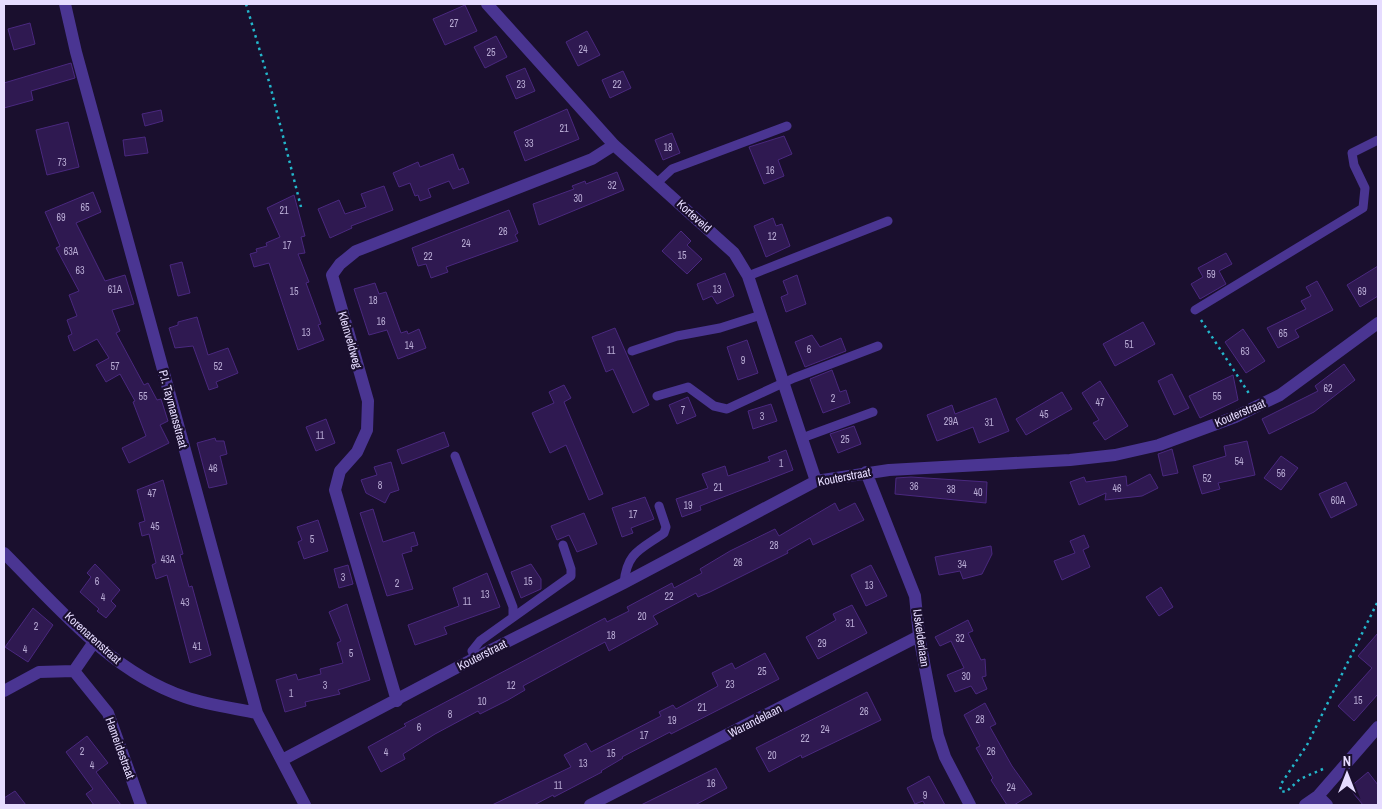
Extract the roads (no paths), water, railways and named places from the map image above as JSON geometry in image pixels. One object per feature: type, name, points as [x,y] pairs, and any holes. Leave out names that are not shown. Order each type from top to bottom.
[{"type":"street","name":"P.I. Taymansstraat","points":[[65,4],[84,81],[256,713],[305,805]]},
{"type":"street","name":"Korteveld","points":[[486,4],[614,145],[734,253],[748,276],[816,481]]},
{"type":"street","name":"Kleinveldweg","points":[[397,701],[335,490],[340,472],[357,452],[367,430],[368,401],[332,275],[340,264],[356,251],[592,159],[614,145]]},
{"type":"street","name":"Kouterstraat","points":[[282,760],[397,701],[474,658],[624,584],[816,481],[866,472],[1070,460],[1115,455],[1160,445],[1280,395],[1308,377],[1378,324]]},
{"type":"street","name":"IJskelderlaan","points":[[866,472],[914,596],[919,636],[938,736],[948,765],[970,805]]},
{"type":"street","name":"Korenarenstraat","points":[[4,553],[94,642],[118,662],[155,685],[186,698],[256,713]]},
{"type":"street","name":"Warandelaan","points":[[590,805],[919,636]]},
{"type":"street","points":[[4,691],[40,672],[74,671],[94,642]]},
{"type":"street","name":"Hameidestraat","points":[[74,671],[108,713],[141,805]]},
{"type":"street","points":[[1305,805],[1322,801],[1337,774],[1378,727]]},
{"type":"lane","points":[[657,182],[672,169],[787,126]]},
{"type":"lane","points":[[1195,310],[1363,208],[1365,188],[1354,165],[1352,153],[1378,140]]},
{"type":"lane","points":[[748,276],[888,222]]},
{"type":"lane","points":[[632,351],[677,336],[720,328],[761,315]]},
{"type":"lane","points":[[657,396],[688,387],[714,406],[727,409],[783,383],[878,346]]},
{"type":"lane","points":[[802,438],[873,412]]},
{"type":"lane","points":[[456,456],[513,606],[513,616]]},
{"type":"lane","points":[[624,584],[626,566],[629,559],[664,533],[666,527],[659,506]]},
{"type":"lane","points":[[474,658],[472,650],[480,641],[571,576],[571,569],[563,545]]}]
